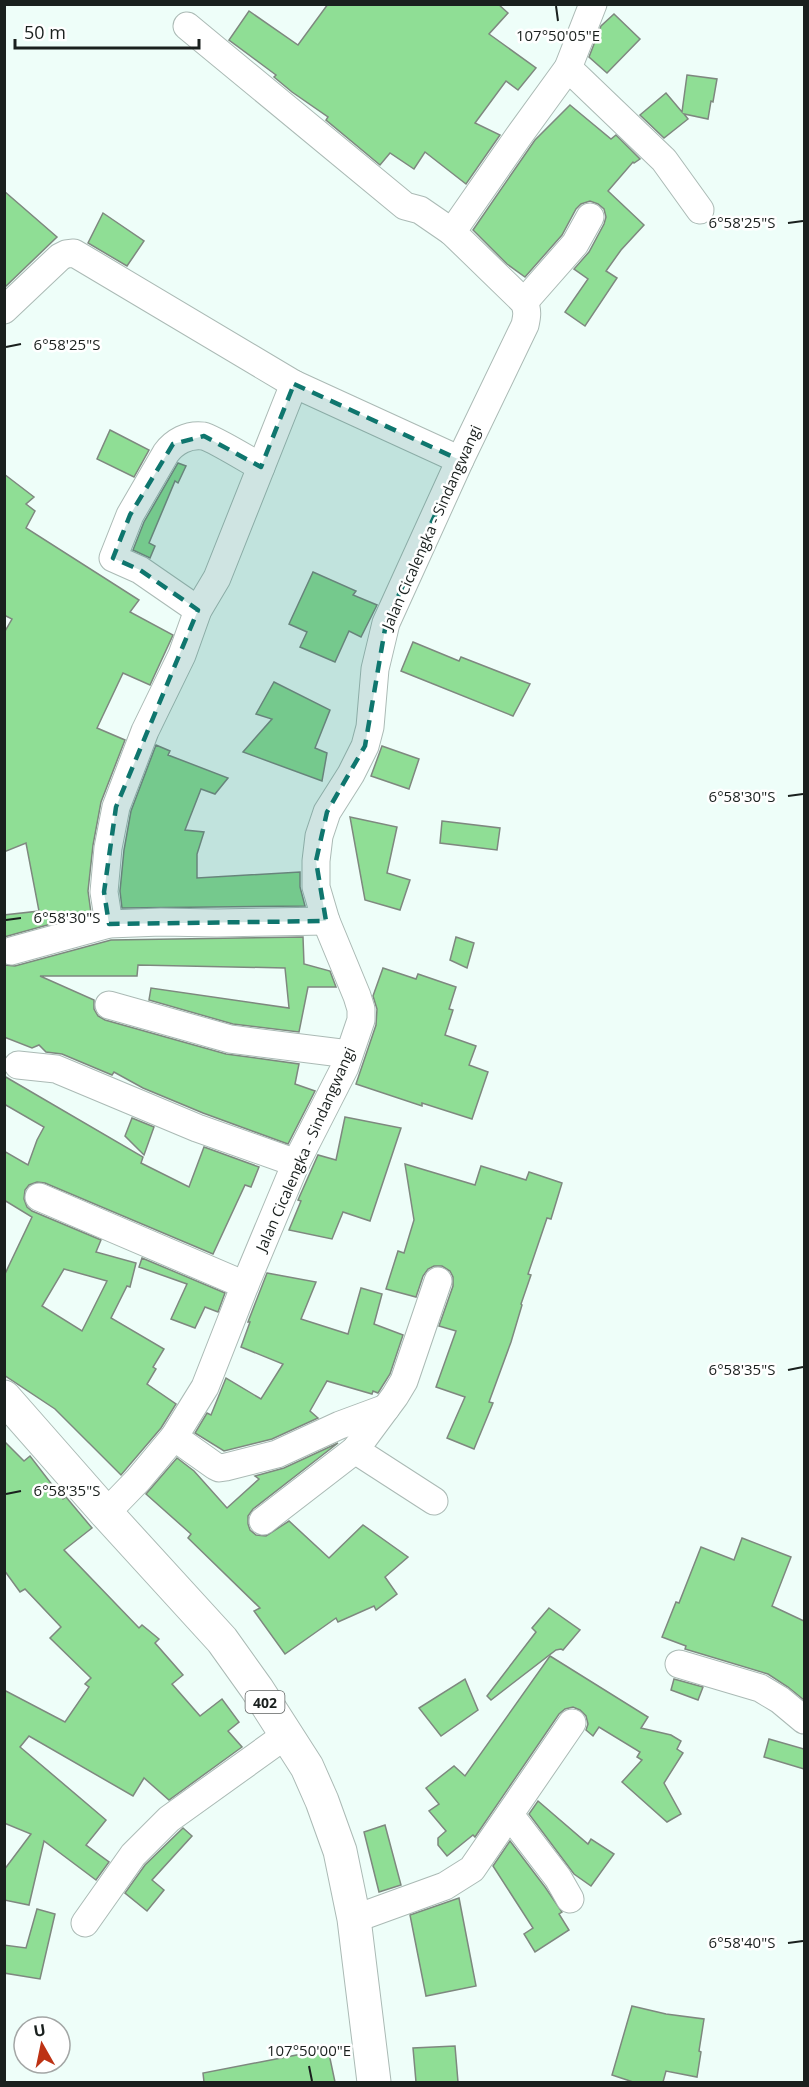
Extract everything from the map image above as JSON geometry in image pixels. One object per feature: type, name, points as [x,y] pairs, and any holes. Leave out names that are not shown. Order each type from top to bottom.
[{"type":"main road","name":"402","points":[[4,1396],[106,1513],[222,1640],[257,1689],[307,1767],[340,1851],[354,1919],[374,2082]]},
{"type":"street","points":[[452,232],[568,68],[592,4]]},
{"type":"street","points":[[187,26],[405,206],[420,210],[452,232],[524,302],[576,244],[590,217]]},
{"type":"street","points":[[568,68],[664,160],[700,210]]},
{"type":"street","points":[[4,310],[60,257],[74,253],[294,384],[460,460]]},
{"type":"street","name":"Jalan Cicalengka - Sindangwangi","points":[[106,1513],[138,1480],[174,1437],[205,1388],[244,1285],[296,1163],[350,1054],[361,1020],[361,1009],[326,921],[316,887],[319,836],[327,812],[351,774],[365,746],[370,727],[375,669],[386,623],[460,460],[525,325],[527,309],[524,302]]},
{"type":"street","points":[[109,924],[104,892],[108,848],[116,807],[145,731],[182,655],[198,610],[217,578],[294,384]]},
{"type":"street","points":[[198,610],[140,570],[112,558],[130,515],[166,453],[173,444],[181,440],[204,436],[261,467]]},
{"type":"street","points":[[11,951],[109,924],[326,921]]},
{"type":"street","points":[[109,1005],[230,1039],[350,1054]]},
{"type":"street","points":[[18,1065],[56,1069],[197,1128],[296,1163]]},
{"type":"street","points":[[39,1197],[244,1285]]},
{"type":"street","points":[[263,1521],[355,1450],[386,1408],[404,1382],[438,1281]]},
{"type":"street","points":[[174,1437],[219,1468],[277,1454],[340,1425],[386,1408]]},
{"type":"street","points":[[355,1450],[434,1501]]},
{"type":"street","points":[[679,1664],[760,1688],[780,1700],[804,1720]]},
{"type":"street","points":[[354,1919],[437,1889],[458,1880],[472,1869],[572,1724]]},
{"type":"street","points":[[85,1923],[133,1855],[170,1819],[286,1735]]},
{"type":"street","points":[[510,1815],[558,1878],[570,1899]]},
{"type":"highlighted area","points":[[294,384],[460,460],[386,623],[365,746],[327,812],[316,861],[326,921],[109,924],[104,892],[116,807],[198,610],[140,570],[113,558],[130,515],[173,444],[204,436],[261,467]]},
{"type":"building","points":[[328,4],[498,4],[508,13],[489,34],[536,68],[518,90],[506,81],[475,123],[500,135],[466,184],[425,152],[414,169],[390,153],[380,165],[326,120],[328,117],[292,92],[274,77],[276,75],[229,40],[249,11],[298,45]]},
{"type":"building","points":[[614,14],[640,39],[607,73],[589,57],[601,26]]},
{"type":"building","points":[[687,75],[717,79],[708,119],[684,114],[688,119],[664,138],[640,115],[666,93],[682,112]]},
{"type":"building","points":[[570,105],[611,139],[616,135],[640,159],[633,162],[608,191],[644,225],[621,250],[606,271],[617,278],[585,326],[565,312],[588,279],[574,269],[589,252],[604,224],[606,217],[604,209],[590,201],[581,204],[562,235],[525,277],[507,264],[473,230],[535,140]]},
{"type":"building","points":[[4,191],[57,237],[4,288]]},
{"type":"building","points":[[103,213],[144,241],[127,266],[88,243]]},
{"type":"building","points":[[110,430],[149,450],[134,477],[97,459]]},
{"type":"building","points":[[178,463],[186,466],[178,483],[175,481],[149,543],[155,546],[150,558],[133,550],[144,522]]},
{"type":"building","points":[[4,474],[34,497],[26,504],[35,511],[26,528],[139,600],[130,612],[173,635],[150,685],[123,673],[97,728],[125,740],[101,802],[88,891],[91,913],[4,937],[4,915],[39,911],[26,843],[4,852],[4,633],[12,619],[4,615]]},
{"type":"building","points":[[313,572],[356,591],[353,595],[377,605],[361,637],[349,631],[335,662],[300,647],[307,632],[289,624]]},
{"type":"building","points":[[413,642],[459,661],[461,657],[530,684],[513,716],[401,671]]},
{"type":"building","points":[[274,682],[330,710],[315,748],[327,753],[322,781],[243,752],[272,719],[256,714]]},
{"type":"building","points":[[156,745],[170,751],[168,755],[228,778],[215,794],[201,789],[185,830],[204,832],[197,854],[197,878],[300,872],[300,887],[305,906],[122,908],[120,891],[131,811]]},
{"type":"building","points":[[382,746],[419,759],[409,789],[371,776]]},
{"type":"building","points":[[350,817],[397,827],[387,873],[410,880],[400,910],[365,900]]},
{"type":"building","points":[[442,821],[500,828],[497,850],[440,843]]},
{"type":"building","points":[[303,937],[304,964],[330,971],[336,987],[308,987],[299,1032],[233,1024],[149,1000],[151,988],[289,1008],[285,968],[138,965],[137,976],[40,976],[94,1000],[94,1009],[98,1016],[105,1020],[226,1054],[299,1064],[295,1084],[315,1091],[288,1144],[203,1113],[143,1088],[114,1072],[112,1075],[62,1054],[46,1052],[39,1045],[32,1048],[4,1037],[4,965],[15,966],[111,940]]},
{"type":"building","points":[[456,937],[474,943],[467,968],[450,960]]},
{"type":"building","points":[[383,968],[416,979],[418,974],[456,987],[449,1009],[453,1010],[445,1035],[476,1046],[469,1065],[488,1072],[472,1119],[422,1103],[422,1106],[356,1084],[376,1025],[377,1009],[373,996]]},
{"type":"building","points":[[4,1076],[143,1157],[141,1163],[189,1187],[204,1147],[259,1167],[251,1187],[245,1185],[213,1254],[45,1183],[37,1182],[29,1185],[25,1190],[24,1199],[27,1207],[32,1211],[101,1240],[96,1252],[136,1263],[130,1287],[127,1286],[111,1318],[164,1349],[153,1367],[156,1369],[147,1384],[176,1404],[161,1428],[121,1475],[55,1409],[4,1375],[4,1276],[32,1217],[4,1200],[4,1151],[28,1165],[44,1127],[4,1104]],"holes":[[[64,1269],[107,1281],[82,1331],[42,1306]]]},
{"type":"building","points":[[345,1117],[401,1128],[370,1221],[343,1212],[332,1239],[289,1230],[301,1201],[298,1200],[318,1155],[336,1160]]},
{"type":"building","points":[[132,1118],[154,1127],[144,1155],[125,1136]]},
{"type":"building","points":[[405,1164],[475,1185],[481,1166],[526,1180],[529,1172],[562,1183],[551,1219],[547,1218],[528,1274],[531,1275],[511,1342],[489,1402],[493,1403],[474,1449],[447,1438],[465,1397],[436,1387],[456,1331],[439,1326],[453,1286],[450,1271],[442,1266],[428,1269],[423,1276],[416,1297],[386,1289],[398,1251],[404,1253],[414,1220]]},
{"type":"building","points":[[142,1258],[225,1293],[218,1312],[205,1307],[195,1328],[171,1319],[187,1284],[139,1267]]},
{"type":"building","points":[[267,1273],[316,1282],[301,1319],[348,1334],[361,1288],[382,1294],[374,1324],[403,1335],[390,1374],[378,1393],[373,1391],[372,1394],[327,1381],[310,1411],[318,1418],[272,1439],[224,1451],[195,1433],[207,1413],[211,1415],[226,1378],[261,1399],[283,1364],[241,1347]]},
{"type":"building","points":[[4,1441],[24,1461],[30,1456],[63,1499],[66,1497],[92,1528],[64,1550],[139,1628],[142,1625],[159,1639],[155,1643],[183,1675],[172,1684],[200,1716],[222,1699],[239,1722],[228,1731],[242,1747],[169,1800],[144,1778],[133,1796],[29,1736],[20,1747],[106,1820],[86,1845],[109,1862],[96,1880],[44,1841],[29,1905],[4,1900],[4,1870],[31,1834],[4,1823],[4,1690],[65,1722],[89,1687],[85,1684],[91,1678],[50,1638],[61,1627],[25,1589],[20,1592],[4,1570]]},
{"type":"building","points":[[338,1443],[253,1509],[248,1516],[250,1530],[256,1535],[266,1536],[289,1521],[329,1558],[363,1525],[408,1557],[385,1577],[397,1594],[376,1610],[374,1606],[338,1622],[336,1618],[285,1654],[254,1611],[260,1608],[188,1538],[191,1534],[146,1494],[177,1458],[194,1471],[227,1508],[259,1479],[255,1476],[284,1468]]},
{"type":"building","points":[[742,1538],[791,1557],[772,1606],[804,1621],[804,1700],[768,1674],[685,1649],[686,1646],[662,1637],[676,1602],[679,1603],[701,1547],[734,1560]]},
{"type":"building","points":[[549,1608],[580,1630],[563,1650],[556,1650],[491,1700],[487,1696],[536,1632],[532,1628]]},
{"type":"building","points":[[550,1656],[648,1717],[641,1728],[671,1735],[681,1741],[677,1749],[683,1753],[664,1783],[681,1814],[667,1822],[622,1782],[642,1760],[637,1757],[640,1752],[599,1727],[593,1736],[586,1730],[588,1724],[586,1716],[573,1707],[559,1714],[475,1837],[473,1835],[447,1856],[438,1845],[438,1838],[446,1831],[429,1811],[439,1804],[426,1788],[454,1766],[465,1776]]},
{"type":"building","points":[[465,1679],[478,1710],[441,1736],[419,1708]]},
{"type":"building","points":[[674,1679],[703,1687],[698,1700],[671,1690]]},
{"type":"building","points":[[769,1739],[804,1749],[804,1769],[764,1757]]},
{"type":"building","points":[[538,1801],[588,1844],[591,1839],[614,1854],[591,1886],[574,1874],[529,1814]]},
{"type":"building","points":[[385,1825],[401,1885],[379,1892],[364,1832]]},
{"type":"building","points":[[183,1828],[192,1836],[152,1880],[164,1890],[147,1911],[125,1893],[145,1865]]},
{"type":"building","points":[[510,1841],[562,1912],[559,1914],[569,1930],[535,1952],[524,1934],[533,1928],[493,1866]]},
{"type":"building","points":[[459,1898],[476,1986],[426,1996],[410,1915]]},
{"type":"building","points":[[37,1909],[55,1914],[40,1979],[4,1973],[4,1945],[26,1948]]},
{"type":"building","points":[[632,2006],[666,2014],[704,2019],[697,2077],[666,2071],[663,2082],[633,2082],[612,2075]]},
{"type":"building","points":[[455,2046],[458,2082],[416,2082],[413,2048]]},
{"type":"building","points":[[328,2049],[335,2082],[204,2082],[203,2073]]}]
